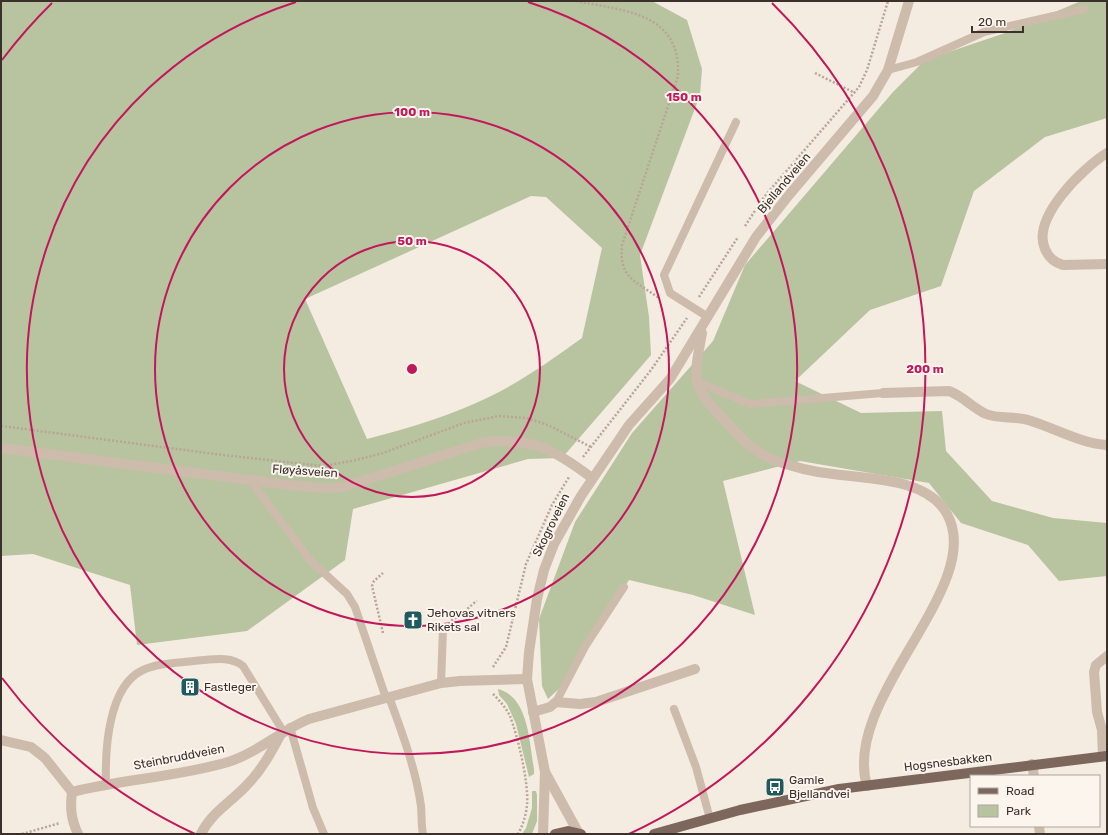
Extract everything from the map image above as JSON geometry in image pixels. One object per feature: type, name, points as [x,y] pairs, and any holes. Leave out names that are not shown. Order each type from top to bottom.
[{"type":"main road","name":"Hogsnesbakken","points":[[654,834],[792,798],[867,786],[1105,756]]},
{"type":"main road","points":[[555,834],[568,831],[579,833]]},
{"type":"street","name":"Bjellandveien","points":[[670,379],[756,237],[789,195],[873,96],[888,70],[909,1]]},
{"type":"street","points":[[1107,153],[1096,160],[1073,182],[1048,216],[1042,239],[1048,255],[1057,263],[1063,265],[1107,264]]},
{"type":"street","points":[[702,327],[696,361],[698,389],[707,402],[743,440],[769,458],[797,467],[832,474],[893,482],[922,491],[942,507],[953,527],[954,547],[951,569],[919,632],[883,695],[866,741],[864,775],[867,786]]},
{"type":"street","name":"Skogroveien","points":[[542,834],[545,772],[528,679],[529,652],[536,599],[544,570],[567,519],[592,478],[629,425],[670,379]]},
{"type":"street","points":[[883,393],[949,391],[957,394],[986,414],[1016,417],[1074,438],[1107,445]]},
{"type":"street","name":"Fløyåsveien","points":[[1,448],[319,487],[343,486],[468,446],[503,440],[540,446],[564,458],[592,478]]},
{"type":"street","name":"Hogsnesbakken","points":[[1105,756],[1102,730],[1097,712],[1094,672],[1096,665],[1107,656]]},
{"type":"street","points":[[533,712],[550,707],[556,702],[580,704],[596,702],[696,669]]},
{"type":"street","name":"Steinbruddveien","points":[[72,792],[106,784],[172,774],[229,762],[254,750],[286,729],[309,719],[442,684],[460,681],[528,679]]},
{"type":"street","points":[[200,834],[206,822],[246,786],[267,761],[286,729]]},
{"type":"street","points":[[1,740],[31,747],[45,758],[72,792],[70,807],[72,819],[78,834]]},
{"type":"street","points":[[1032,764],[1034,775]]},
{"type":"street","name":"Skogroveien","points":[[545,772],[579,833]]},
{"type":"lane","points":[[888,70],[917,62],[984,32],[1084,9]]},
{"type":"lane","points":[[708,317],[670,293],[664,275],[736,122]]},
{"type":"lane","points":[[698,382],[750,404],[883,393]]},
{"type":"lane","points":[[249,479],[310,560],[347,594],[355,607],[402,732],[421,806],[422,834]]},
{"type":"lane","points":[[556,702],[586,645],[624,587]]},
{"type":"lane","points":[[442,684],[443,629]]},
{"type":"lane","points":[[106,784],[108,739],[117,701],[126,685],[134,676],[152,666],[214,659],[230,659],[243,666],[286,729],[313,808],[324,834]]},
{"type":"lane","points":[[674,709],[696,767],[710,819]]},
{"type":"path","points":[[576,1],[632,13],[651,20],[670,38],[677,54],[678,76],[622,245],[621,259],[624,270],[632,279],[662,301]]},
{"type":"path","points":[[814,73],[855,93]]},
{"type":"path","points":[[681,314],[702,327]]},
{"type":"path","points":[[1,426],[230,456],[323,466],[352,461],[383,453],[464,423],[499,416],[526,418],[548,425],[591,447]]},
{"type":"path","points":[[383,573],[374,580],[372,586],[383,633]]},
{"type":"path","points":[[449,620],[466,611],[468,606],[477,601]]},
{"type":"path","points":[[22,834],[72,819]]},
{"type":"green space","points":[[1,1],[652,1],[687,20],[702,69],[700,95],[640,255],[649,317],[651,355],[562,458],[528,459],[353,509],[345,560],[247,631],[137,645],[130,585],[33,554],[1,556]],"holes":[[[531,196],[546,197],[602,248],[582,338],[549,362],[489,397],[429,421],[367,439],[305,299]]]},
{"type":"green space","points":[[1081,1],[1107,1],[1107,118],[1045,137],[974,191],[941,286],[870,310],[795,381],[861,413],[942,411],[946,451],[992,501],[1053,518],[1107,523],[1107,576],[1059,581],[1028,545],[961,523],[929,483],[800,461],[723,481],[755,615],[693,595],[629,580],[563,685],[548,699],[542,686],[539,619],[575,522],[632,433],[713,341],[745,265],[893,92],[925,60],[1005,33]]},
{"type":"green space","points":[[498,689],[508,694],[516,701],[526,722],[534,769],[534,774],[529,777],[516,724],[507,704],[499,695]]},
{"type":"green space","points":[[532,791],[536,791],[537,795],[537,821],[532,834],[522,834],[526,828],[532,808]]},
{"type":"place","name":"Jehovas vitners Rikets sal","points":[[413,620]]},
{"type":"place","name":"Fastleger","points":[[190,687]]},
{"type":"place","name":"Gamle Bjellandvei","points":[[775,787]]}]
